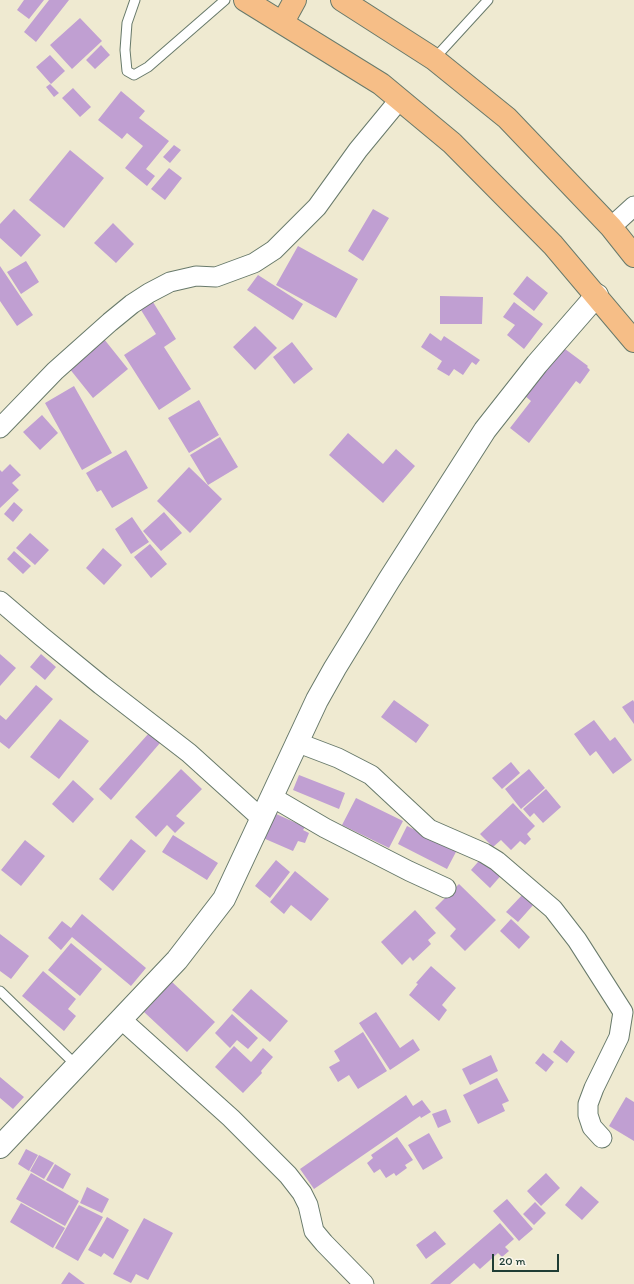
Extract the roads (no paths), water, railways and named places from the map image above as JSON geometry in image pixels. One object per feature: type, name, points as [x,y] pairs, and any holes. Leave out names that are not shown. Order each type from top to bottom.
[{"type":"highway","points":[[245,0],[381,84],[452,142],[553,245],[634,340]]},
{"type":"highway","points":[[282,22],[295,0]]},
{"type":"highway","points":[[342,0],[434,59],[507,118],[611,227],[634,256]]},
{"type":"street","points":[[0,428],[55,371],[132,304],[170,282],[196,276],[216,277],[254,263],[274,250],[317,207],[358,150],[400,99]]},
{"type":"street","points":[[611,227],[634,206]]},
{"type":"street","points":[[0,1147],[122,1020],[177,960],[224,899],[296,742],[317,700],[389,580],[485,430],[537,364],[597,295]]},
{"type":"street","points":[[0,601],[95,680],[189,753],[262,819]]},
{"type":"street","points":[[296,742],[338,758],[371,775],[429,829],[484,853],[497,861],[553,909],[577,940],[623,1012],[619,1037],[594,1088],[588,1104],[588,1115],[592,1127],[602,1138]]},
{"type":"street","points":[[272,797],[332,832],[408,871],[446,888]]},
{"type":"street","points":[[122,1020],[231,1118],[288,1175],[302,1193],[308,1205],[314,1230],[324,1243],[364,1284]]},
{"type":"lane","points":[[136,0],[127,23],[125,50],[127,71],[134,75],[148,67],[225,0]]},
{"type":"lane","points":[[434,59],[488,0]]},
{"type":"lane","points":[[0,991],[77,1066]]}]
